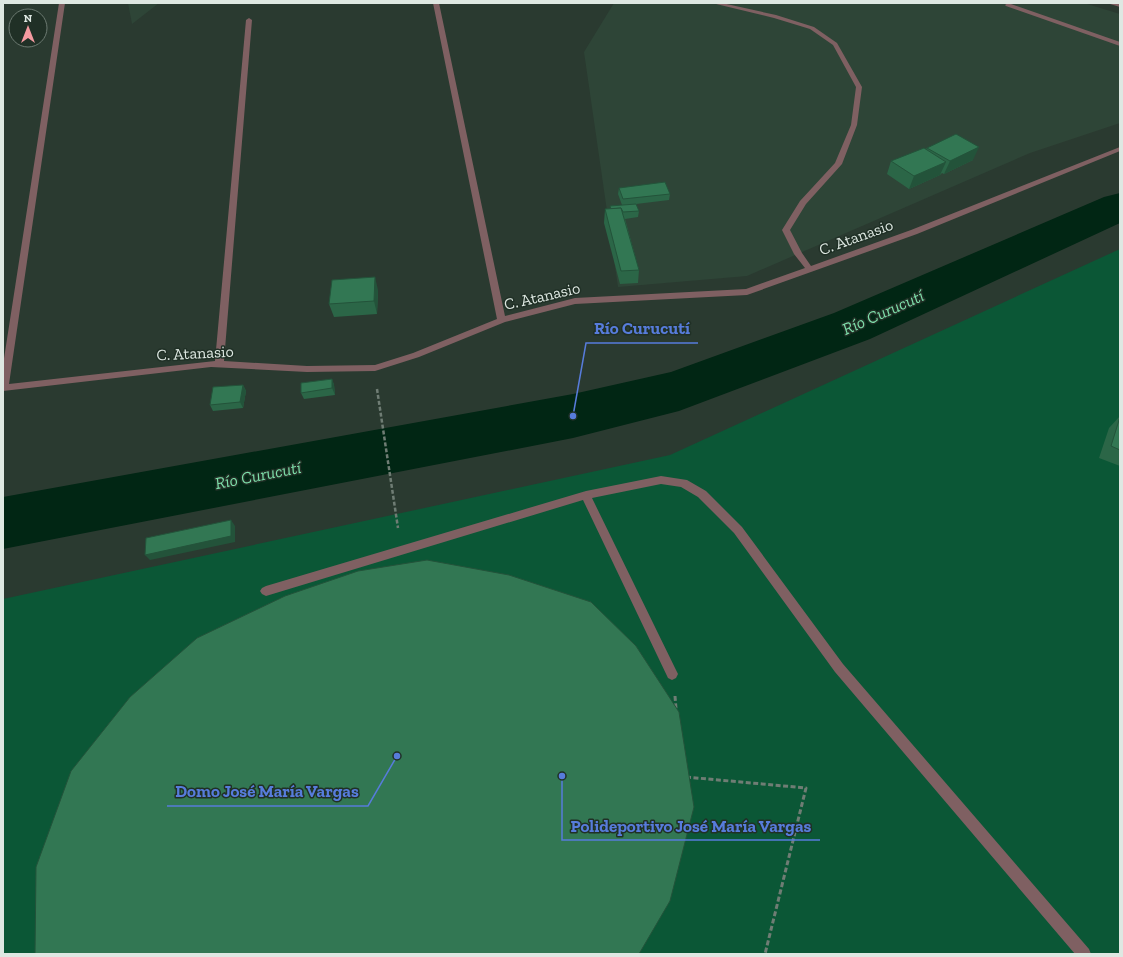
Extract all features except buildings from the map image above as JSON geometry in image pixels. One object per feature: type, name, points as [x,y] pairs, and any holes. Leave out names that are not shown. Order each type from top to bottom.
[{"type":"lane","points":[[3,388],[62,3]]},
{"type":"lane","points":[[436,3],[502,320]]},
{"type":"lane","points":[[715,3],[776,17],[812,28],[835,44],[859,87],[854,125],[838,164],[803,203],[786,230],[798,254],[810,270]]},
{"type":"lane","points":[[1112,3],[1120,5]]},
{"type":"lane","points":[[1008,5],[1120,44]]},
{"type":"lane","points":[[219,364],[249,20]]},
{"type":"lane","name":"C. Atanasio","points":[[3,388],[219,364],[307,369],[375,368],[416,355],[502,320],[575,301],[747,292],[914,232],[1120,148]]},
{"type":"lane","points":[[266,591],[586,495],[661,480],[683,483],[702,494],[738,530],[840,668],[1084,954]]},
{"type":"lane","points":[[586,495],[672,674]]},
{"type":"path","points":[[379,406],[401,551]]},
{"type":"path","points":[[672,674],[677,714]]},
{"type":"path","points":[[683,769],[684,777],[806,788],[765,954]]},
{"type":"shaded area","points":[[128,3],[159,3],[132,24]]},
{"type":"shaded area","points":[[614,3],[1084,3],[1120,14],[1120,123],[1030,153],[747,276],[618,287],[584,52]]},
{"type":"green space","points":[[1120,249],[1120,954],[3,954],[3,599],[670,455]]},
{"type":"waterway","name":"Río Curucutí","points":[[3,523],[573,416],[679,391],[852,326],[1120,206]]},
{"type":"place","name":"Río Curucutí","points":[[573,416]]},
{"type":"place","name":"Domo José María Vargas","points":[[397,756]]},
{"type":"place","name":"Polideportivo José María Vargas","points":[[562,776]]}]
